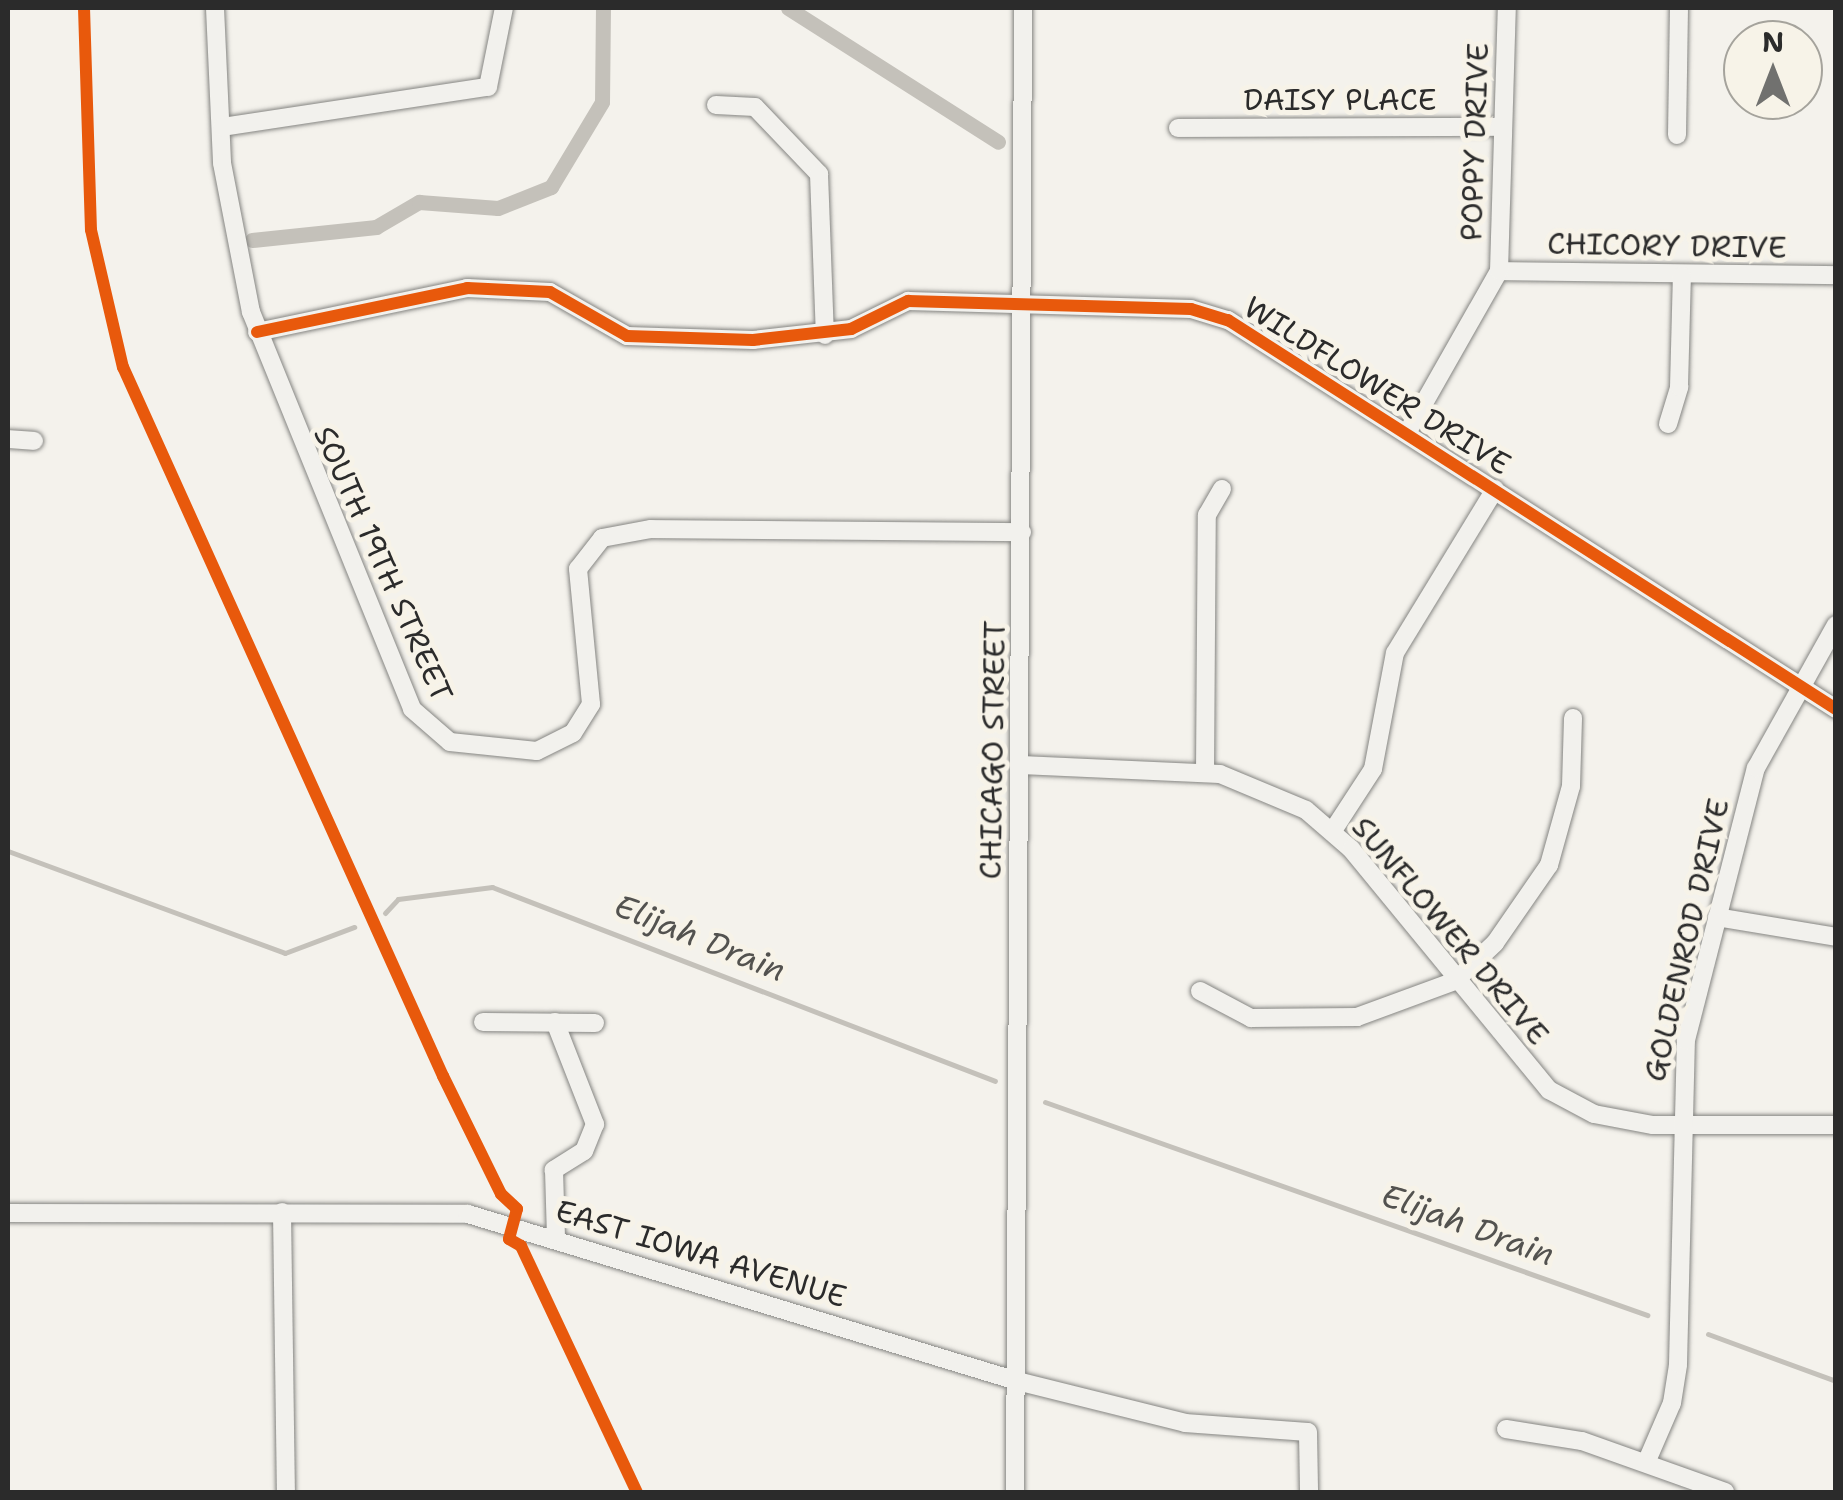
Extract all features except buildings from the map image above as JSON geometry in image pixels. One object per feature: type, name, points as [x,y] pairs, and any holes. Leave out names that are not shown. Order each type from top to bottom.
[{"type":"street","name":"SOUTH 19TH STREET","points":[[215,8],[233,238],[258,332],[412,709],[465,748],[537,752],[572,733],[590,704],[578,569],[602,538],[651,528],[1022,532]]},
{"type":"street","points":[[222,127],[488,87],[504,8]]},
{"type":"street","name":"CHICAGO STREET","points":[[1015,1492],[1024,8]]},
{"type":"street","name":"POPPY DRIVE","points":[[1406,433],[1499,271],[1506,8]]},
{"type":"street","points":[[1677,135],[1678,8]]},
{"type":"street","points":[[716,105],[755,108],[819,174],[824,335]]},
{"type":"street","name":"DAISY PLACE","points":[[1178,128],[1503,127]]},
{"type":"street","name":"CHICORY DRIVE","points":[[1499,271],[1836,275]]},
{"type":"street","points":[[1668,424],[1680,387],[1682,276]]},
{"type":"street","name":"WILDFLOWER DRIVE","points":[[258,332],[467,288],[550,292],[627,336],[824,335],[908,300],[1192,309],[1228,320],[1836,709]]},
{"type":"street","points":[[8,439],[34,441]]},
{"type":"street","points":[[1205,772],[1207,515],[1222,489]]},
{"type":"street","points":[[1332,832],[1373,769],[1395,653],[1495,490]]},
{"type":"street","name":"GOLDENROD DRIVE","points":[[1646,1463],[1672,1404],[1678,1364],[1678,1125],[1686,1040],[1756,768],[1798,684],[1836,625]]},
{"type":"street","points":[[1200,991],[1251,1018],[1357,1017],[1455,981],[1495,943],[1549,865],[1572,786],[1573,718]]},
{"type":"street","name":"SUNFLOWER DRIVE","points":[[1022,765],[1205,772],[1262,789],[1332,832],[1549,1090],[1594,1114],[1678,1125],[1836,1125]]},
{"type":"street","points":[[1717,917],[1836,938]]},
{"type":"street","points":[[483,1022],[595,1022]]},
{"type":"street","points":[[555,1022],[595,1124],[584,1150],[554,1170],[556,1239]]},
{"type":"street","points":[[282,1212],[286,1492]]},
{"type":"street","name":"EAST IOWA AVENUE","points":[[8,1214],[468,1214],[1017,1380],[1185,1423],[1308,1432],[1309,1492]]},
{"type":"street","points":[[1506,1430],[1646,1463],[1725,1492]]},
{"type":"waterway","points":[[252,240],[376,227],[419,202],[498,208],[551,187],[602,102],[603,8]]},
{"type":"waterway","points":[[788,8],[998,142]]},
{"type":"waterway","name":"Elijah Drain","points":[[8,851],[285,953],[354,927]]},
{"type":"waterway","name":"Elijah Drain","points":[[385,913],[398,899],[492,887],[995,1081]]},
{"type":"waterway","name":"Elijah Drain","points":[[1045,1102],[1647,1315]]},
{"type":"waterway","name":"Elijah Drain","points":[[1708,1334],[1836,1381]]},
{"type":"cycle path","points":[[84,8],[91,230],[123,367],[443,1076],[501,1194],[517,1209],[509,1239],[521,1246],[637,1492]]},
{"type":"cycle path","points":[[257,332],[467,288],[550,292],[627,336],[753,340],[851,329],[908,301],[1191,309],[1228,320],[1836,709]]}]
